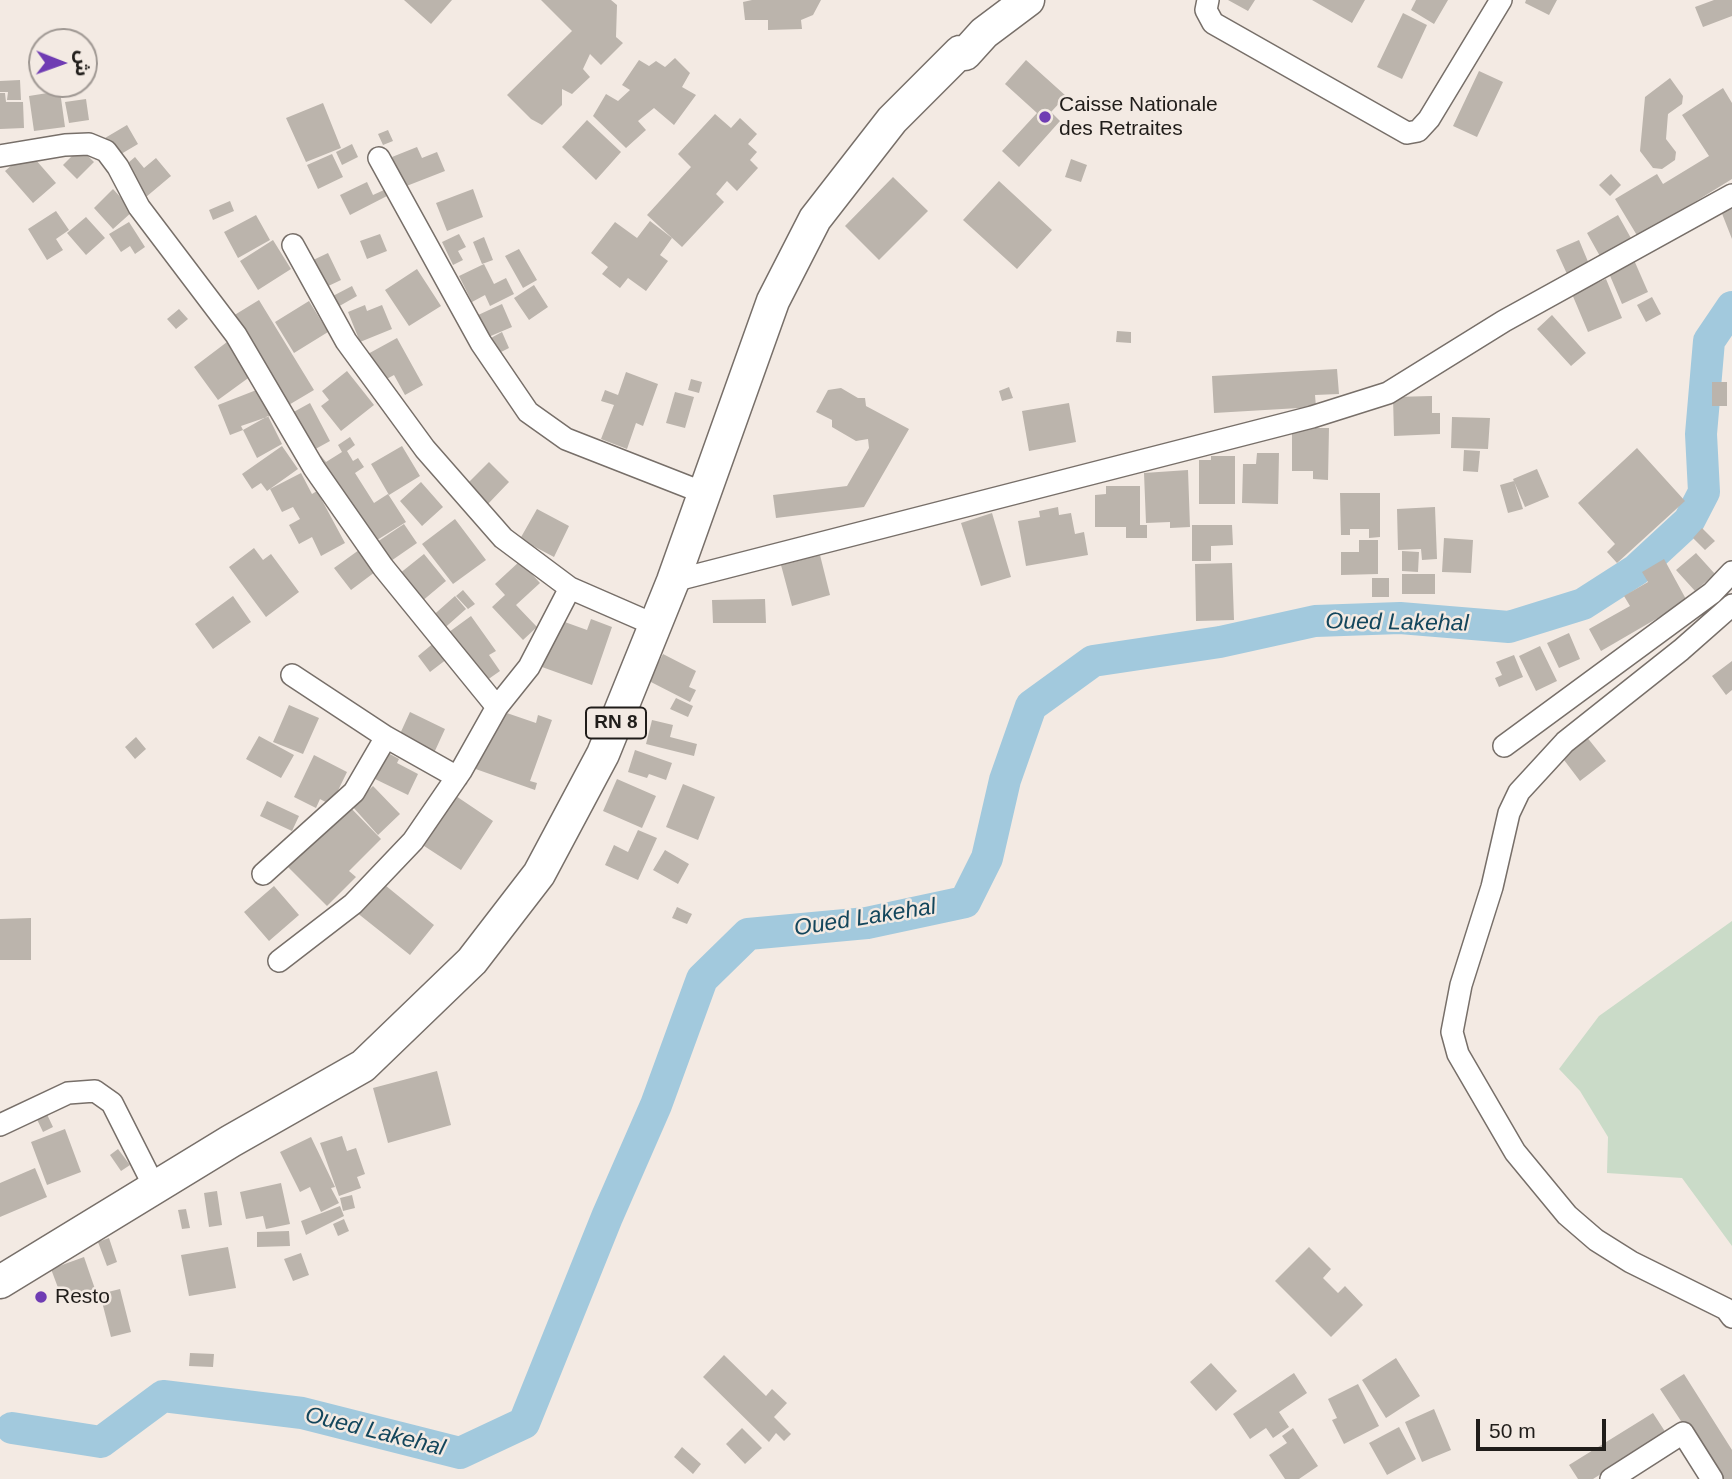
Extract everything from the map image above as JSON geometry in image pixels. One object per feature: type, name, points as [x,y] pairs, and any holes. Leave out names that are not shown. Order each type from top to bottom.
[{"type":"highway","name":"RN 8","points":[[0,1282],[363,1066],[472,961],[539,874],[603,754],[673,581],[773,301],[815,219],[892,120],[960,52],[965,54],[985,33],[1028,0]]},
{"type":"street","points":[[1208,0],[1206,10],[1213,23],[1407,132],[1418,131],[1429,119],[1501,0]]},
{"type":"street","points":[[0,156],[89,144],[106,151],[139,207],[236,335],[314,468],[383,567],[496,707]]},
{"type":"street","points":[[379,158],[481,344],[528,412],[566,439],[704,492]]},
{"type":"street","points":[[673,581],[1312,417],[1388,393],[1504,321],[1732,195]]},
{"type":"street","points":[[293,245],[346,341],[425,449],[503,538],[570,588],[655,625]]},
{"type":"street","points":[[1504,746],[1712,593],[1732,572]]},
{"type":"street","points":[[279,961],[362,895],[413,841],[457,777],[496,707],[529,667],[570,588]]},
{"type":"street","points":[[1732,605],[1681,650],[1565,742],[1519,792],[1509,813],[1492,887],[1461,985],[1452,1032],[1458,1054],[1515,1152],[1567,1215],[1596,1240],[1631,1262],[1726,1309],[1732,1317]]},
{"type":"street","points":[[292,675],[386,737],[457,777]]},
{"type":"street","points":[[263,874],[354,792],[386,737]]},
{"type":"street","points":[[0,1125],[68,1093],[95,1091],[112,1103],[155,1188]]},
{"type":"street","points":[[1611,1479],[1683,1433],[1712,1479]]},
{"type":"green space","points":[[1732,921],[1732,1246],[1682,1178],[1607,1173],[1608,1137],[1580,1091],[1559,1069],[1599,1016]]},
{"type":"building","points":[[404,0],[452,0],[431,24]]},
{"type":"building","points":[[541,0],[611,0],[617,5],[616,37],[623,43],[601,65],[590,54],[583,69],[590,77],[572,94],[562,89],[562,105],[542,125],[531,119],[507,95],[572,31]]},
{"type":"building","points":[[821,0],[813,15],[801,20],[802,29],[768,30],[768,20],[745,20],[743,2]]},
{"type":"building","points":[[1228,0],[1255,0],[1248,11]]},
{"type":"building","points":[[1312,0],[1365,0],[1352,23]]},
{"type":"building","points":[[1416,0],[1448,0],[1434,24],[1411,10]]},
{"type":"building","points":[[1526,0],[1557,0],[1549,15],[1525,3]]},
{"type":"building","points":[[1714,0],[1732,0],[1732,16],[1703,27],[1695,7]]},
{"type":"building","points":[[1403,13],[1427,25],[1402,79],[1377,67]]},
{"type":"building","points":[[675,58],[690,73],[682,87],[696,95],[674,125],[654,108],[638,121],[646,130],[626,148],[593,116],[606,94],[618,101],[630,90],[622,85],[639,60],[649,66],[656,61],[665,67]]},
{"type":"building","name":"Caisse Nationale des Retraites","points":[[1026,60],[1066,96],[1051,112],[1060,121],[1019,167],[1002,151],[1037,113],[1005,84]]},
{"type":"building","points":[[1479,71],[1503,82],[1477,137],[1453,126]]},
{"type":"building","points":[[1670,78],[1683,96],[1682,104],[1668,114],[1666,139],[1676,152],[1675,160],[1662,169],[1653,168],[1640,151],[1645,97]]},
{"type":"building","points":[[20,80],[21,100],[7,100],[8,92],[0,92],[0,81]]},
{"type":"building","points":[[1723,88],[1732,103],[1732,179],[1638,237],[1615,199],[1657,174],[1663,184],[1709,156],[1682,115]]},
{"type":"building","points":[[0,93],[5,93],[6,102],[23,102],[24,128],[0,129]]},
{"type":"building","points":[[29,98],[61,98],[65,127],[34,131]]},
{"type":"building","points":[[86,99],[89,120],[69,123],[65,102]]},
{"type":"building","points":[[323,103],[341,148],[306,162],[286,118]]},
{"type":"building","points":[[715,114],[731,128],[740,118],[757,134],[748,144],[757,152],[750,160],[758,168],[737,191],[727,181],[716,194],[724,202],[682,247],[647,215],[691,167],[678,154]]},
{"type":"building","points":[[587,120],[621,152],[596,180],[562,147]]},
{"type":"building","points":[[127,125],[138,144],[116,157],[105,138]]},
{"type":"building","points":[[388,130],[393,141],[383,145],[378,134]]},
{"type":"building","points":[[352,144],[358,157],[342,165],[336,152]]},
{"type":"building","points":[[417,147],[422,158],[437,152],[445,171],[404,187],[392,157]]},
{"type":"building","points":[[80,148],[94,162],[77,179],[63,165]]},
{"type":"building","points":[[28,151],[56,183],[33,203],[5,171]]},
{"type":"building","points":[[332,154],[343,177],[318,189],[307,165]]},
{"type":"building","points":[[135,157],[144,168],[156,158],[171,176],[146,197],[121,169]]},
{"type":"building","points":[[1071,159],[1087,165],[1081,182],[1065,177]]},
{"type":"building","points":[[1611,174],[1621,185],[1610,196],[1599,185]]},
{"type":"building","points":[[893,177],[928,211],[879,260],[845,226]]},
{"type":"building","points":[[999,181],[1052,230],[1017,269],[963,220]]},
{"type":"building","points":[[367,182],[373,195],[384,190],[387,196],[350,215],[340,195]]},
{"type":"building","points":[[113,189],[133,211],[113,229],[94,208]]},
{"type":"building","points":[[473,189],[483,217],[447,231],[436,203]]},
{"type":"building","points":[[230,201],[234,211],[213,220],[209,210]]},
{"type":"building","points":[[1732,207],[1732,239],[1721,211]]},
{"type":"building","points":[[56,211],[69,230],[56,239],[63,250],[47,260],[28,229]]},
{"type":"building","points":[[256,215],[270,240],[238,258],[224,232]]},
{"type":"building","points":[[1618,215],[1632,240],[1601,258],[1587,233]]},
{"type":"building","points":[[86,217],[105,238],[86,255],[67,233]]},
{"type":"building","points":[[650,221],[672,238],[660,255],[668,261],[646,291],[628,278],[620,288],[602,274],[608,267],[591,253],[615,222],[637,238]]},
{"type":"building","points":[[129,222],[145,247],[135,254],[130,246],[121,252],[109,234]]},
{"type":"building","points":[[380,234],[387,251],[367,259],[360,241]]},
{"type":"building","points":[[459,234],[466,247],[458,251],[463,260],[453,265],[442,242]]},
{"type":"building","points":[[484,237],[493,260],[482,264],[473,242]]},
{"type":"building","points":[[273,240],[291,269],[258,290],[240,261]]},
{"type":"building","points":[[1579,240],[1589,264],[1567,274],[1556,250]]},
{"type":"building","points":[[519,249],[537,280],[523,288],[505,256]]},
{"type":"building","points":[[328,253],[341,280],[322,289],[309,262]]},
{"type":"building","points":[[1634,260],[1648,292],[1622,304],[1608,271]]},
{"type":"building","points":[[484,264],[494,284],[506,278],[514,294],[490,306],[485,295],[472,302],[459,276]]},
{"type":"building","points":[[417,269],[441,306],[409,326],[385,290]]},
{"type":"building","points":[[1606,279],[1622,318],[1588,332],[1572,294]]},
{"type":"building","points":[[534,285],[548,307],[529,320],[514,298]]},
{"type":"building","points":[[352,286],[357,296],[336,308],[331,297]]},
{"type":"building","points":[[1652,297],[1661,314],[1646,322],[1637,305]]},
{"type":"building","points":[[259,300],[314,390],[287,406],[228,319]]},
{"type":"building","points":[[309,301],[328,332],[294,353],[275,322]]},
{"type":"building","points":[[502,304],[512,327],[486,338],[476,316]]},
{"type":"building","points":[[365,305],[367,311],[382,305],[392,329],[360,342],[348,312]]},
{"type":"building","points":[[179,309],[188,319],[176,329],[167,319]]},
{"type":"building","points":[[1552,315],[1586,353],[1571,366],[1537,329]]},
{"type":"building","points":[[1117,331],[1131,332],[1131,343],[1116,342]]},
{"type":"building","points":[[502,332],[509,348],[497,354],[489,339]]},
{"type":"building","points":[[397,338],[423,385],[405,395],[394,375],[381,382],[366,355]]},
{"type":"building","points":[[227,342],[251,376],[218,400],[194,367]]},
{"type":"building","points":[[1337,369],[1339,394],[1315,395],[1316,407],[1214,413],[1212,376]]},
{"type":"building","points":[[347,371],[374,405],[341,431],[321,406],[329,400],[322,391]]},
{"type":"building","points":[[626,372],[658,384],[643,426],[636,423],[627,449],[601,439],[614,405],[601,401],[605,390],[618,395]]},
{"type":"building","points":[[691,379],[702,382],[699,393],[688,390]]},
{"type":"building","points":[[1712,382],[1727,382],[1727,406],[1712,406]]},
{"type":"building","points":[[1009,387],[1013,398],[1002,401],[999,391]]},
{"type":"building","points":[[841,388],[858,398],[865,398],[866,406],[909,429],[864,507],[776,518],[773,495],[847,486],[869,448],[868,439],[856,441],[832,427],[832,420],[816,412],[828,390]]},
{"type":"building","points":[[259,389],[270,416],[241,426],[243,430],[230,435],[218,405]]},
{"type":"building","points":[[675,392],[694,397],[685,428],[666,423]]},
{"type":"building","points":[[1432,396],[1432,413],[1440,413],[1440,434],[1394,436],[1393,397]]},
{"type":"building","points":[[310,403],[330,441],[310,452],[290,414]]},
{"type":"building","points":[[1069,403],[1076,442],[1029,451],[1022,411]]},
{"type":"building","points":[[268,416],[282,444],[257,458],[243,430]]},
{"type":"building","points":[[1452,417],[1490,418],[1488,449],[1451,448]]},
{"type":"building","points":[[1292,428],[1329,428],[1328,480],[1313,479],[1313,471],[1292,471]]},
{"type":"building","points":[[350,437],[355,445],[347,451],[353,461],[358,458],[364,467],[355,473],[374,503],[388,494],[406,522],[369,545],[314,460],[321,456],[326,462],[342,452],[338,445]]},
{"type":"building","points":[[282,446],[298,469],[267,491],[261,483],[252,489],[242,474]]},
{"type":"building","points":[[402,446],[420,476],[389,495],[371,464]]},
{"type":"building","points":[[1637,448],[1685,501],[1617,563],[1607,552],[1615,544],[1578,503]]},
{"type":"building","points":[[1464,450],[1480,451],[1478,472],[1463,471]]},
{"type":"building","points":[[1257,453],[1279,453],[1278,504],[1242,503],[1243,464],[1256,464]]},
{"type":"building","points":[[1211,456],[1235,456],[1235,504],[1199,504],[1199,460],[1211,460]]},
{"type":"building","points":[[489,462],[509,482],[487,505],[466,485]]},
{"type":"building","points":[[1537,469],[1549,497],[1525,507],[1513,479]]},
{"type":"building","points":[[1188,470],[1190,527],[1170,528],[1170,522],[1146,523],[1144,473]]},
{"type":"building","points":[[301,473],[312,494],[317,491],[345,543],[321,556],[312,537],[299,544],[289,525],[300,519],[293,507],[282,512],[270,489]]},
{"type":"building","points":[[1514,481],[1523,509],[1508,513],[1500,485]]},
{"type":"building","points":[[421,482],[443,507],[422,526],[400,501]]},
{"type":"building","points":[[1106,486],[1140,486],[1140,525],[1147,525],[1147,538],[1126,538],[1126,527],[1095,527],[1095,495],[1106,494]]},
{"type":"building","points":[[1340,493],[1380,493],[1380,537],[1369,538],[1369,529],[1350,529],[1350,535],[1341,535]]},
{"type":"building","points":[[1058,507],[1059,515],[1071,513],[1075,534],[1084,532],[1088,555],[1026,566],[1018,521],[1040,517],[1039,511]]},
{"type":"building","points":[[1435,507],[1437,559],[1422,560],[1421,549],[1398,550],[1397,509]]},
{"type":"building","points":[[537,509],[569,526],[554,557],[520,539]]},
{"type":"building","points":[[992,513],[1011,577],[981,586],[961,523]]},
{"type":"building","points":[[455,519],[486,560],[453,584],[422,544]]},
{"type":"building","points":[[404,524],[417,543],[388,563],[374,544]]},
{"type":"building","points":[[1192,525],[1232,525],[1233,545],[1211,546],[1211,561],[1192,561]]},
{"type":"building","points":[[1702,528],[1715,541],[1705,550],[1693,538]]},
{"type":"building","points":[[1444,538],[1473,540],[1471,573],[1442,572]]},
{"type":"building","points":[[1359,540],[1378,540],[1378,574],[1341,575],[1341,552],[1359,552]]},
{"type":"building","points":[[254,548],[263,560],[271,554],[299,592],[266,617],[229,567]]},
{"type":"building","points":[[359,550],[375,572],[351,590],[334,568]]},
{"type":"building","points":[[1402,551],[1419,552],[1418,572],[1402,571]]},
{"type":"building","points":[[1696,553],[1715,574],[1695,591],[1676,570]]},
{"type":"building","points":[[424,554],[446,581],[421,602],[399,574]]},
{"type":"building","points":[[820,555],[830,595],[792,606],[781,565]]},
{"type":"building","points":[[1664,559],[1687,601],[1601,651],[1589,629],[1630,606],[1624,596],[1648,582],[1642,572]]},
{"type":"building","points":[[520,561],[540,583],[516,605],[537,627],[523,640],[492,607],[505,595],[495,584]]},
{"type":"building","points":[[1232,563],[1234,620],[1196,621],[1195,564]]},
{"type":"building","points":[[1402,574],[1435,574],[1435,594],[1402,594]]},
{"type":"building","points":[[1372,578],[1389,578],[1389,597],[1372,597]]},
{"type":"building","points":[[463,590],[475,604],[468,609],[456,596]]},
{"type":"building","points":[[233,596],[251,622],[213,649],[195,624]]},
{"type":"building","points":[[455,596],[466,609],[440,632],[429,619]]},
{"type":"building","points":[[765,599],[766,623],[713,623],[712,600]]},
{"type":"building","points":[[471,616],[496,651],[489,655],[500,671],[480,685],[445,635]]},
{"type":"building","points":[[591,619],[612,627],[592,685],[542,667],[562,621],[587,630]]},
{"type":"building","points":[[1569,633],[1580,659],[1559,668],[1547,643]]},
{"type":"building","points":[[435,642],[447,659],[430,672],[418,656]]},
{"type":"building","points":[[1540,646],[1557,681],[1536,691],[1519,656]]},
{"type":"building","points":[[663,654],[696,671],[689,687],[696,690],[690,702],[649,681]]},
{"type":"building","points":[[1514,655],[1523,677],[1499,687],[1495,678],[1502,675],[1496,662]]},
{"type":"building","points":[[1732,661],[1732,690],[1726,695],[1712,676]]},
{"type":"building","points":[[676,698],[693,706],[688,717],[670,709]]},
{"type":"building","points":[[289,705],[319,718],[303,754],[273,742]]},
{"type":"building","points":[[498,710],[536,723],[538,715],[552,720],[530,781],[537,783],[535,790],[470,767],[474,756],[481,759]]},
{"type":"building","points":[[410,712],[445,729],[434,753],[399,736]]},
{"type":"building","points":[[652,720],[673,725],[670,737],[697,744],[694,756],[646,744]]},
{"type":"building","points":[[259,736],[294,755],[281,778],[246,759]]},
{"type":"building","points":[[1586,736],[1606,761],[1580,781],[1561,756]]},
{"type":"building","points":[[136,737],[146,749],[135,759],[125,747]]},
{"type":"building","points":[[635,750],[672,763],[666,780],[649,774],[647,778],[628,772]]},
{"type":"building","points":[[388,753],[399,759],[397,763],[418,774],[408,795],[375,779]]},
{"type":"building","points":[[314,755],[347,772],[331,805],[320,799],[316,808],[294,797]]},
{"type":"building","points":[[617,779],[656,796],[642,828],[603,811]]},
{"type":"building","points":[[683,784],[715,797],[698,840],[666,827]]},
{"type":"building","points":[[373,786],[400,814],[378,835],[352,806]]},
{"type":"building","points":[[450,792],[493,821],[461,870],[418,842]]},
{"type":"building","points":[[267,801],[299,816],[292,831],[260,816]]},
{"type":"building","points":[[347,804],[381,839],[349,871],[356,877],[327,906],[286,865]]},
{"type":"building","points":[[638,830],[657,838],[638,880],[605,865],[614,845],[628,852]]},
{"type":"building","points":[[665,850],[689,864],[678,884],[653,870]]},
{"type":"building","points":[[380,881],[434,925],[410,955],[356,912]]},
{"type":"building","points":[[274,886],[299,915],[269,941],[244,912]]},
{"type":"building","points":[[677,907],[692,914],[687,924],[672,918]]},
{"type":"building","points":[[31,918],[31,960],[0,960],[0,919]]},
{"type":"building","points":[[437,1071],[451,1125],[388,1143],[373,1088]]},
{"type":"building","points":[[44,1108],[53,1127],[43,1132],[34,1113]]},
{"type":"building","points":[[65,1129],[81,1172],[47,1185],[31,1142]]},
{"type":"building","points":[[342,1136],[347,1151],[356,1148],[365,1174],[357,1177],[361,1188],[339,1196],[320,1143]]},
{"type":"building","points":[[311,1137],[335,1187],[331,1188],[339,1203],[321,1212],[310,1187],[300,1192],[280,1152]]},
{"type":"building","points":[[118,1149],[130,1165],[121,1171],[110,1155]]},
{"type":"building","points":[[35,1168],[47,1197],[0,1217],[0,1183]]},
{"type":"building","points":[[281,1183],[290,1224],[266,1229],[263,1216],[246,1219],[240,1192]]},
{"type":"building","points":[[217,1191],[222,1225],[209,1227],[204,1193]]},
{"type":"building","points":[[352,1195],[355,1208],[343,1211],[340,1198]]},
{"type":"building","points":[[340,1206],[344,1216],[306,1235],[301,1221]]},
{"type":"building","points":[[186,1209],[190,1228],[182,1229],[178,1210]]},
{"type":"building","points":[[344,1219],[349,1231],[338,1236],[333,1224]]},
{"type":"building","points":[[289,1231],[290,1246],[257,1247],[257,1232]]},
{"type":"building","points":[[109,1238],[117,1262],[107,1266],[98,1242]]},
{"type":"building","points":[[228,1247],[236,1288],[189,1296],[181,1255]]},
{"type":"building","points":[[1309,1247],[1331,1269],[1323,1278],[1338,1293],[1345,1286],[1363,1305],[1331,1337],[1275,1281]]},
{"type":"building","points":[[301,1253],[309,1275],[293,1281],[284,1259]]},
{"type":"building","points":[[84,1257],[95,1289],[63,1301],[51,1269]]},
{"type":"building","points":[[120,1289],[131,1332],[111,1337],[100,1294]]},
{"type":"building","points":[[190,1353],[214,1354],[213,1367],[189,1366]]},
{"type":"building","points":[[724,1355],[766,1396],[772,1389],[787,1403],[774,1417],[791,1434],[784,1441],[776,1433],[769,1442],[703,1377]]},
{"type":"building","points":[[1396,1358],[1420,1396],[1386,1418],[1362,1380]]},
{"type":"building","points":[[1211,1363],[1237,1391],[1216,1411],[1190,1382]]},
{"type":"building","points":[[1294,1373],[1307,1393],[1279,1412],[1289,1427],[1273,1438],[1266,1428],[1250,1439],[1233,1414]]},
{"type":"building","points":[[1684,1374],[1732,1450],[1732,1479],[1719,1479],[1660,1389]]},
{"type":"building","points":[[1358,1384],[1379,1426],[1344,1444],[1332,1420],[1337,1418],[1328,1399]]},
{"type":"building","points":[[1434,1409],[1451,1450],[1422,1462],[1405,1422]]},
{"type":"building","points":[[1653,1413],[1666,1433],[1593,1479],[1578,1479],[1569,1465]]},
{"type":"building","points":[[1399,1427],[1416,1459],[1387,1475],[1369,1443]]},
{"type":"building","points":[[742,1428],[762,1448],[745,1464],[726,1444]]},
{"type":"building","points":[[1293,1428],[1318,1466],[1299,1479],[1285,1479],[1269,1455],[1287,1443],[1282,1436]]},
{"type":"building","points":[[682,1447],[701,1464],[693,1474],[674,1457]]},
{"type":"waterway","name":"Oued Lakehal","points":[[12,1428],[101,1442],[163,1396],[302,1413],[460,1453],[524,1423],[607,1217],[656,1105],[702,979],[748,934],[867,923],[965,902],[987,858],[1005,780],[1031,706],[1093,661],[1220,642],[1315,621],[1400,618],[1509,627],[1583,604],[1636,570],[1689,521],[1704,492],[1701,434],[1709,341],[1732,307]]},
{"type":"place","name":"Caisse Nationale des Retraites","points":[[1045,117]]},
{"type":"place","name":"Resto","points":[[41,1297]]}]
